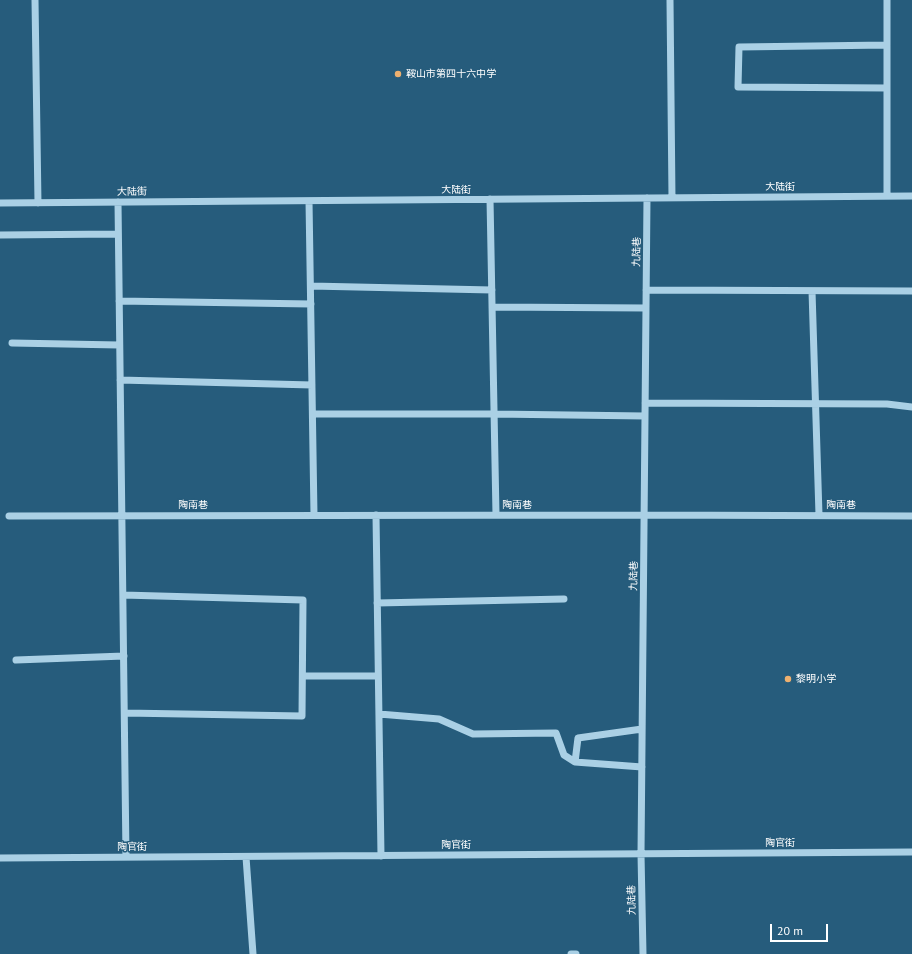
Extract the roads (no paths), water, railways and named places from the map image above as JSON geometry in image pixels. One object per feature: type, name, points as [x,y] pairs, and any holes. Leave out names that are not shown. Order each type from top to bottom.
[{"type":"street","points":[[35,0],[38,203]]},
{"type":"street","points":[[670,0],[672,198]]},
{"type":"street","points":[[887,0],[887,196]]},
{"type":"street","points":[[887,45],[739,47],[738,87],[887,88]]},
{"type":"street","name":"大陆街","points":[[0,204],[912,196]]},
{"type":"street","name":"九陆巷","points":[[643,954],[641,854],[647,198]]},
{"type":"street","points":[[490,199],[496,515]]},
{"type":"street","points":[[309,201],[314,515]]},
{"type":"street","points":[[118,202],[126,857]]},
{"type":"street","points":[[0,235],[118,234]]},
{"type":"street","points":[[311,286],[492,290]]},
{"type":"street","points":[[646,290],[912,291]]},
{"type":"street","points":[[812,291],[819,515]]},
{"type":"street","points":[[119,301],[311,304]]},
{"type":"street","points":[[492,307],[646,308]]},
{"type":"street","points":[[12,343],[120,345]]},
{"type":"street","points":[[120,380],[312,385]]},
{"type":"street","points":[[645,403],[887,404],[912,407]]},
{"type":"street","points":[[313,414],[645,416]]},
{"type":"street","points":[[376,515],[381,856]]},
{"type":"street","name":"陶南巷","points":[[9,516],[912,516]]},
{"type":"street","points":[[123,595],[303,600],[302,716],[125,713]]},
{"type":"street","points":[[377,603],[564,599]]},
{"type":"street","points":[[16,660],[124,656]]},
{"type":"street","points":[[302,676],[378,676]]},
{"type":"street","points":[[379,714],[439,719],[473,734],[556,733],[564,755],[575,762],[642,767]]},
{"type":"street","points":[[575,762],[578,738],[642,729]]},
{"type":"street","name":"陶官街","points":[[0,858],[912,852]]},
{"type":"street","points":[[246,857],[253,954]]},
{"type":"street","points":[[571,954],[576,954]]},
{"type":"place","name":"鞍山市第四十六中学","points":[[398,74]]},
{"type":"place","name":"黎明小学","points":[[788,679]]}]
